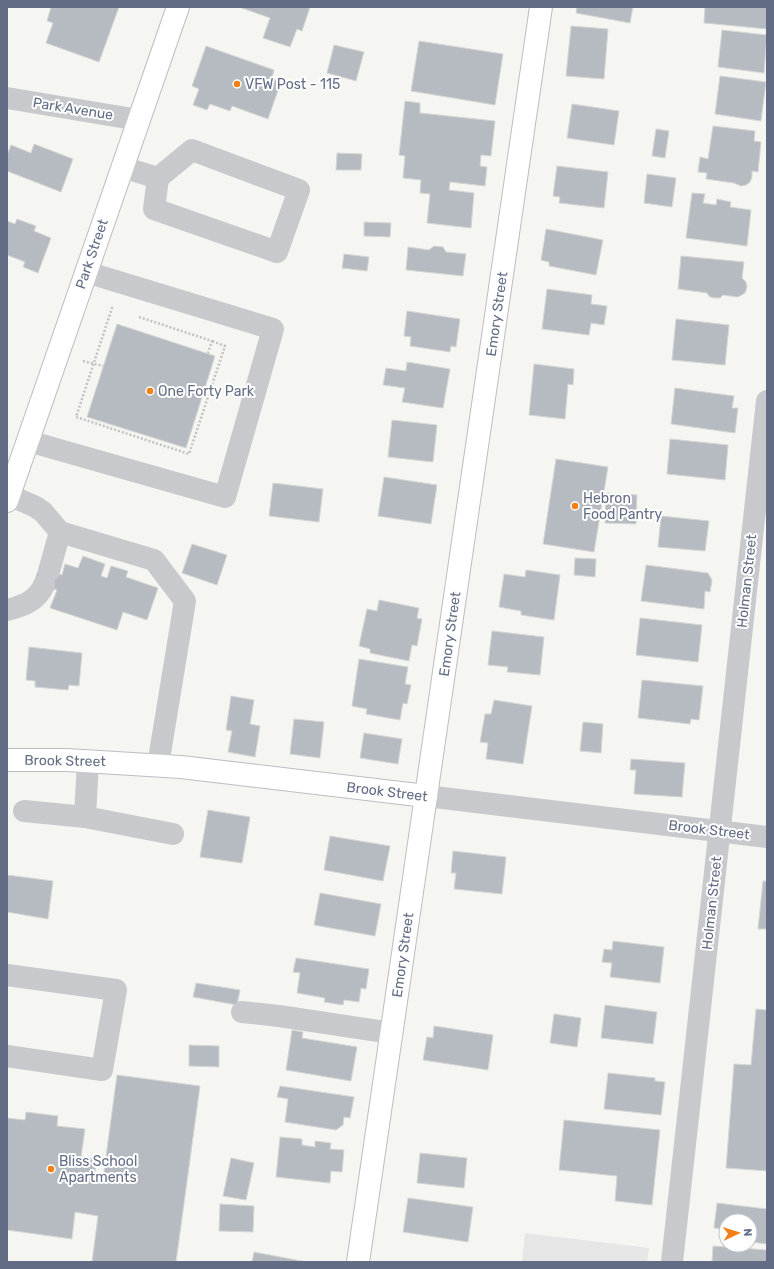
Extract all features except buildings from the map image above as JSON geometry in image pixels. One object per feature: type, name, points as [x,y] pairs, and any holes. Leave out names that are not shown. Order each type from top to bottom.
[{"type":"main road","name":"Park Street","points":[[8,498],[178,7]]},
{"type":"main road","name":"Emory Street","points":[[358,1262],[542,7]]},
{"type":"main road","name":"Brook Street","points":[[7,760],[88,761],[207,769],[426,796]]},
{"type":"street","name":"Park Avenue","points":[[7,98],[139,120]]},
{"type":"street","points":[[192,150],[299,190],[277,252],[154,209],[158,178],[192,150]]},
{"type":"street","points":[[122,167],[158,178]]},
{"type":"street","points":[[28,441],[225,497],[273,329],[86,272]]},
{"type":"street","name":"Holman Street","points":[[672,1262],[767,401]]},
{"type":"street","points":[[8,498],[36,507],[43,512],[60,532],[154,560],[185,601],[158,765]]},
{"type":"street","points":[[7,610],[21,607],[41,592],[47,578],[60,532]]},
{"type":"street","points":[[85,817],[88,761]]},
{"type":"street","name":"Brook Street","points":[[426,796],[767,837]]},
{"type":"street","points":[[24,811],[85,817],[173,834]]},
{"type":"street","points":[[7,975],[116,990],[102,1070],[7,1056]]},
{"type":"street","points":[[242,1012],[392,1033]]},
{"type":"path","points":[[119,310],[112,308],[76,417],[189,454],[225,346],[133,315]]},
{"type":"path","points":[[208,353],[212,341]]},
{"type":"path","points":[[81,360],[103,366]]},
{"type":"shaded area","points":[[525,1233],[649,1248],[647,1262],[522,1262]]},
{"type":"place","name":"VFW Post - 115","points":[[237,84]]},
{"type":"place","name":"One Forty Park","points":[[150,391]]},
{"type":"place","name":"Hebron Food Pantry","points":[[575,506]]},
{"type":"place","name":"Bliss School Apartments","points":[[51,1169]]}]
